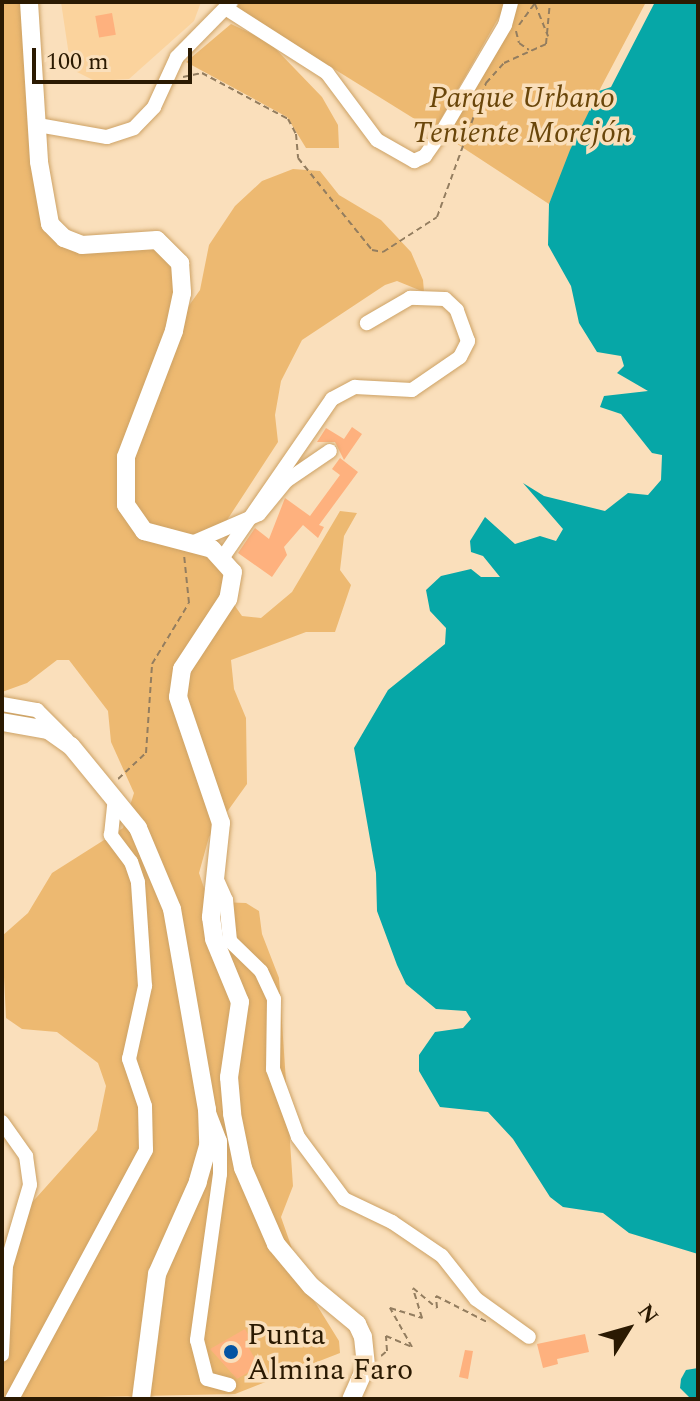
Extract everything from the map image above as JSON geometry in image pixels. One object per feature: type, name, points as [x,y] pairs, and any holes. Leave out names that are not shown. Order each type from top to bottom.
[{"type":"main road","points":[[29,2],[46,215],[56,232],[82,245],[157,240],[180,263],[177,321],[139,415],[124,476],[126,505],[136,524],[153,536],[187,542],[223,557],[233,572],[233,587],[189,656],[178,697],[221,823],[218,882],[211,917],[214,939],[240,1002],[229,1077],[240,1155],[276,1244],[311,1286],[357,1324],[363,1337],[366,1366],[351,1399]]},
{"type":"main road","points":[[2,722],[48,730],[71,746],[148,843],[172,909],[207,1109],[204,1164],[157,1274],[141,1399]]},
{"type":"street","points":[[38,125],[93,136],[121,134],[145,119],[177,57],[229,6],[327,73],[377,140],[414,161],[425,156],[442,132],[515,6]]},
{"type":"street","points":[[223,557],[332,399],[355,387],[412,390],[460,357],[468,341],[453,304],[439,298],[410,298],[367,323]]},
{"type":"street","points":[[187,542],[246,520],[330,451]]},
{"type":"street","points":[[286,463],[299,474]]},
{"type":"street","points":[[2,704],[29,707],[46,715],[71,746]]},
{"type":"street","points":[[12,1399],[146,1150],[145,1106],[129,1059],[145,986],[138,882],[131,862],[111,835],[110,794]]},
{"type":"street","points":[[218,882],[226,900],[230,941],[261,971],[274,999],[273,1069],[298,1137],[344,1199],[392,1222],[442,1256],[468,1291],[529,1337]]},
{"type":"street","points":[[207,1109],[220,1141],[220,1174],[197,1340],[207,1379],[229,1385]]},
{"type":"street","points":[[2,1122],[26,1156],[30,1185],[6,1266],[2,1355]]},
{"type":"path","points":[[549,39],[550,2]]},
{"type":"path","points":[[535,3],[549,39]]},
{"type":"path","points":[[518,25],[535,3]]},
{"type":"path","points":[[515,6],[517,40],[529,50]]},
{"type":"path","points":[[161,88],[191,74],[207,75],[288,119],[296,134],[295,151],[369,246],[383,252],[432,223],[474,128],[486,83],[504,63],[549,39]]},
{"type":"path","points":[[110,794],[146,753],[152,664],[166,633],[189,603],[187,542]]},
{"type":"path","points":[[376,1359],[387,1351],[386,1336],[412,1347],[390,1308],[422,1318],[410,1293],[413,1288],[437,1308],[436,1296],[487,1323],[468,1291]]},
{"type":"shaded area","points":[[61,2],[201,2],[194,21],[129,79],[95,81],[71,69]]},
{"type":"green space","points":[[2,2],[26,2],[45,208],[68,246],[157,247],[173,266],[178,321],[200,290],[209,245],[235,206],[262,181],[293,169],[320,171],[339,195],[381,220],[411,252],[423,280],[424,292],[397,281],[385,285],[302,340],[281,381],[275,415],[278,442],[216,537],[230,599],[242,616],[261,618],[292,592],[340,511],[357,513],[344,536],[340,570],[351,585],[335,632],[306,632],[231,660],[234,689],[246,718],[247,784],[209,837],[199,873],[204,888],[217,902],[246,903],[259,911],[262,934],[279,978],[293,1186],[281,1217],[305,1286],[339,1341],[340,1353],[235,1394],[2,1399],[2,1251],[19,1217],[97,1130],[106,1086],[98,1063],[57,1032],[22,1029],[6,1018],[2,936],[28,913],[52,873],[123,828],[134,793],[111,742],[108,711],[69,660],[57,660],[27,683],[2,692]]},
{"type":"green space","points":[[240,2],[503,2],[503,10],[434,131],[236,8]]},
{"type":"green space","name":"Parque Urbano Teniente Morejón","points":[[510,2],[646,2],[599,91],[549,204],[442,134]]},
{"type":"green space","points":[[231,24],[269,42],[322,97],[338,125],[339,148],[306,148],[287,117],[186,62]]},
{"type":"water","points":[[655,2],[698,2],[698,1254],[629,1233],[603,1213],[563,1207],[550,1197],[513,1139],[488,1112],[440,1107],[419,1071],[419,1055],[435,1032],[463,1028],[471,1019],[466,1011],[436,1009],[406,984],[397,965],[377,911],[376,873],[354,748],[388,690],[445,644],[446,628],[430,611],[426,590],[441,576],[471,569],[481,577],[500,577],[483,556],[471,552],[470,541],[485,517],[515,544],[540,536],[556,541],[563,529],[523,483],[544,496],[605,511],[628,493],[648,495],[661,480],[662,455],[652,453],[621,414],[600,407],[604,396],[648,391],[617,373],[624,366],[621,356],[597,352],[579,323],[571,286],[548,245],[549,204],[570,150],[599,91],[611,87]]},
{"type":"water","points":[[698,1368],[698,1397],[689,1397],[680,1388],[681,1379],[686,1370]]},
{"type":"building","points":[[112,13],[116,35],[99,38],[95,16]]},
{"type":"building","points":[[352,427],[362,434],[344,460],[335,442],[317,442],[326,428],[344,439]]},
{"type":"building","points":[[340,458],[358,472],[319,525],[324,527],[318,538],[303,525],[284,547],[287,555],[272,577],[238,553],[255,528],[269,539],[285,498],[310,516],[340,475],[332,469]]},
{"type":"building","name":"Punta Almina Faro","points":[[245,1329],[250,1338],[245,1341],[259,1366],[237,1379],[210,1349]]},
{"type":"building","points":[[585,1334],[589,1352],[557,1359],[558,1364],[543,1368],[537,1344]]},
{"type":"building","points":[[465,1350],[473,1351],[468,1379],[459,1377]]},
{"type":"place","name":"Punta Almina Faro","points":[[231,1352]]}]
